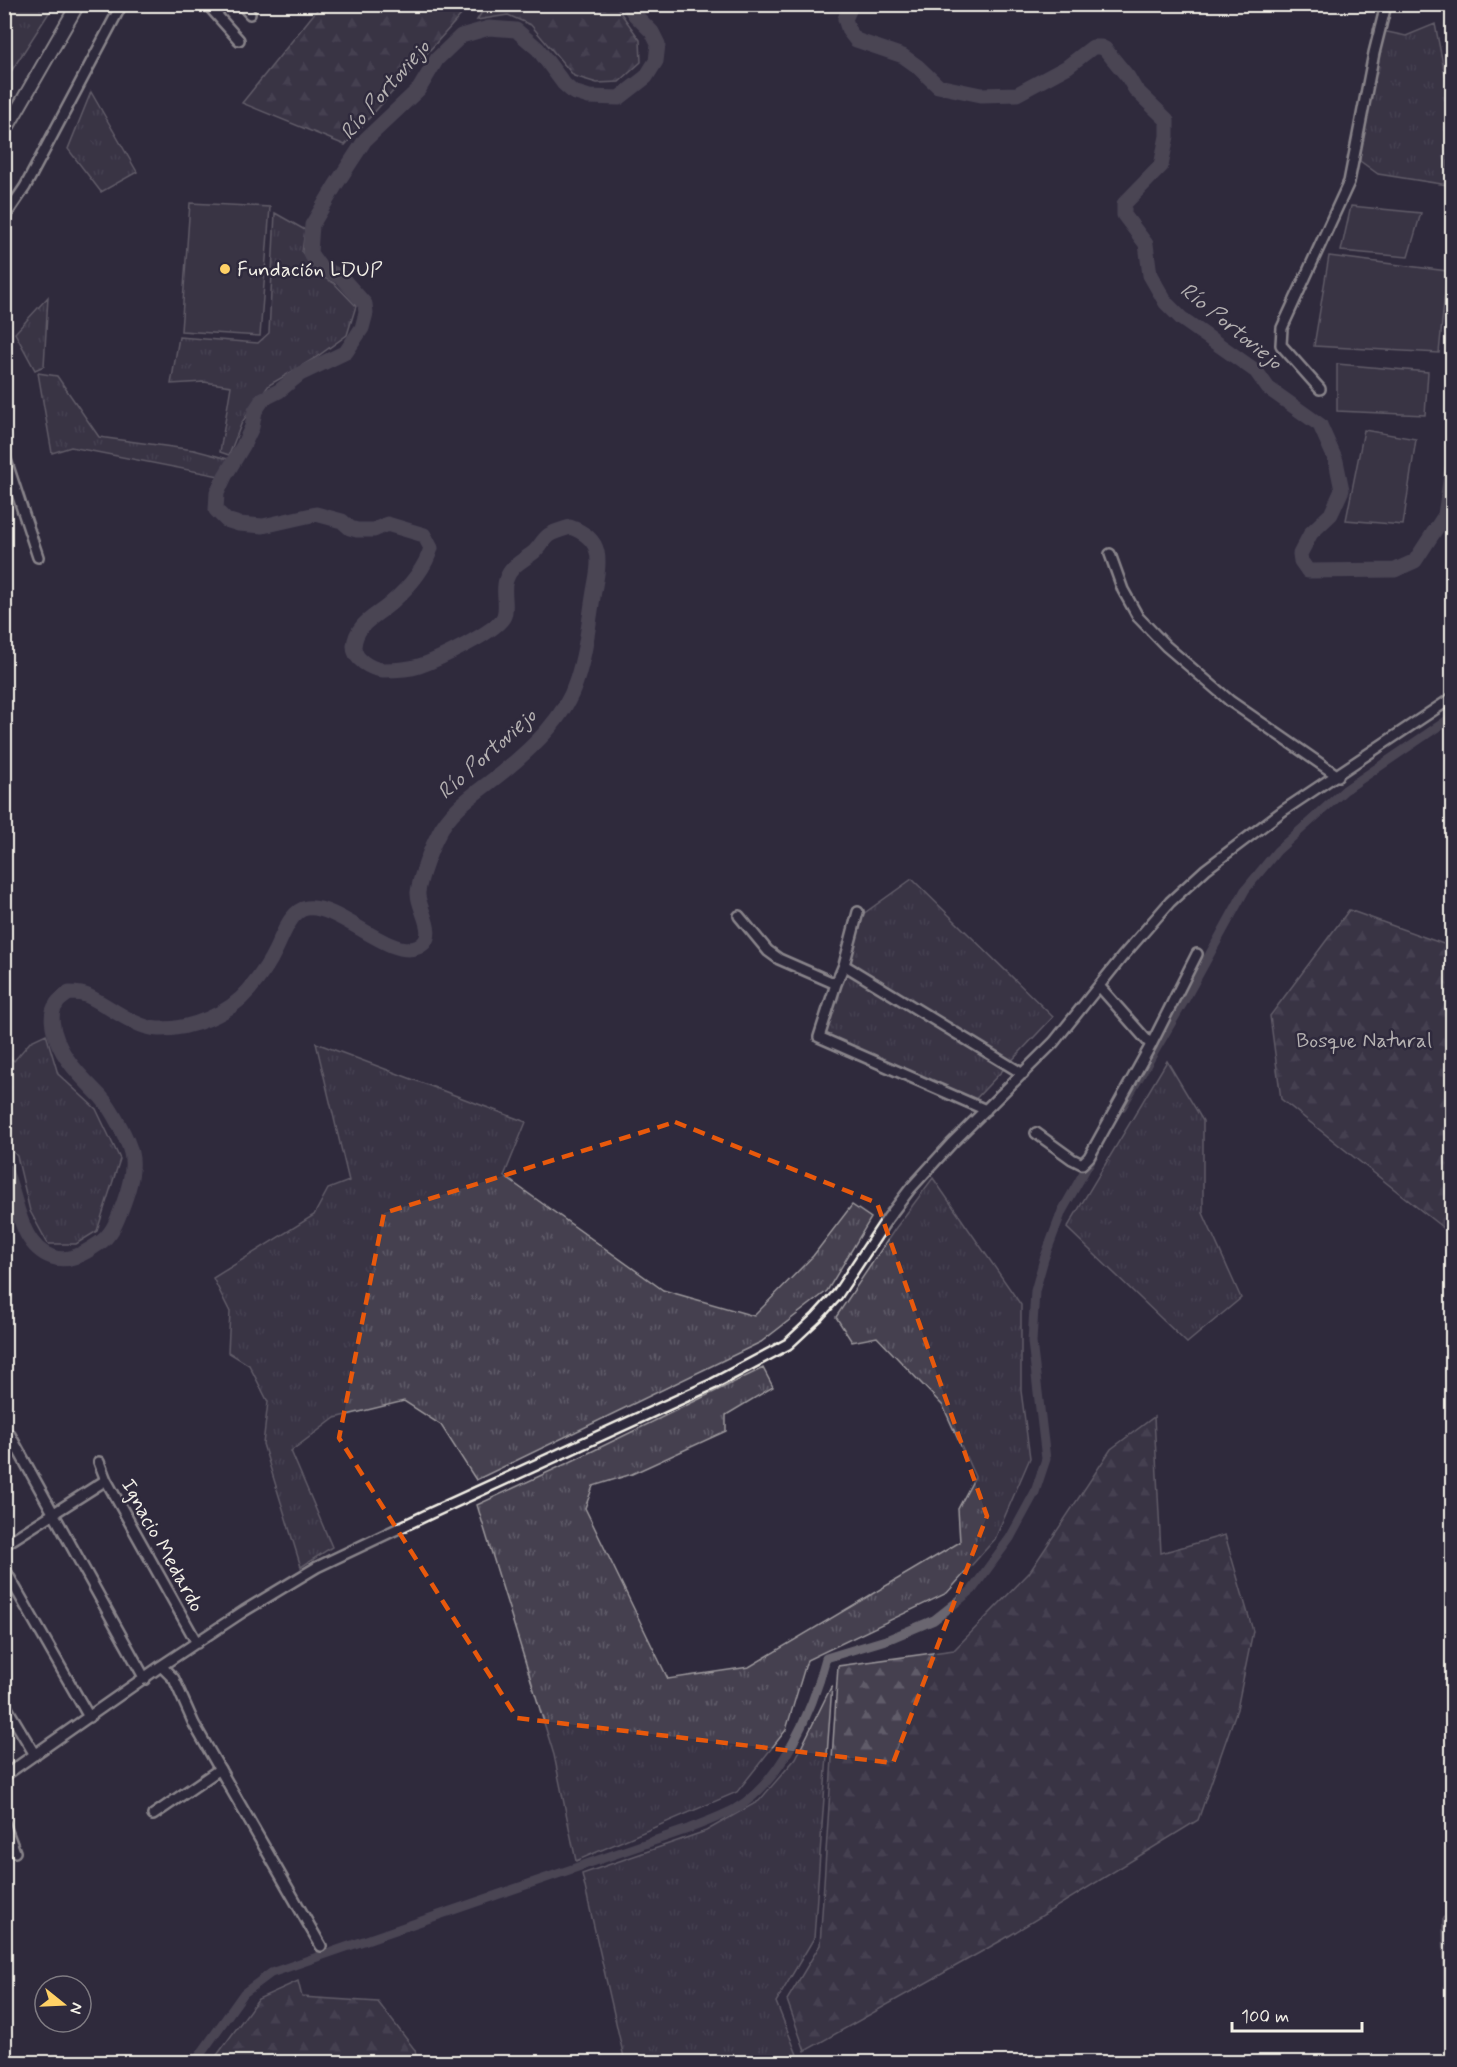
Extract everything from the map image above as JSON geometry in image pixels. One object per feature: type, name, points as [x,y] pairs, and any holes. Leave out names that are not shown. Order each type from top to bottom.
[{"type":"main road","points":[[4,133],[78,4]]},
{"type":"street","points":[[4,218],[25,187],[122,4]]},
{"type":"street","points":[[207,4],[239,39]]},
{"type":"street","points":[[241,4],[250,14]]},
{"type":"street","points":[[1320,389],[1281,345],[1280,338],[1282,328],[1349,182],[1374,53],[1385,9],[1384,4]]},
{"type":"street","points":[[5,456],[38,557]]},
{"type":"street","points":[[1110,554],[1123,590],[1138,617],[1166,646],[1230,701],[1338,776]]},
{"type":"street","points":[[4,1776],[160,1666],[317,1567],[713,1384],[788,1344],[837,1295],[910,1189],[951,1144],[1054,1042],[1170,902],[1206,869],[1284,810],[1452,698]]},
{"type":"street","points":[[858,912],[844,965],[819,1037],[986,1110]]},
{"type":"street","points":[[739,916],[768,951],[778,959],[836,984]]},
{"type":"street","points":[[1036,1133],[1082,1164],[1101,1136],[1151,1045],[1197,954]]},
{"type":"street","points":[[844,965],[1023,1074]]},
{"type":"street","points":[[1099,986],[1151,1045]]},
{"type":"street","points":[[10,1435],[144,1679]]},
{"type":"street","name":"Ignacio Medardo","points":[[99,1462],[106,1480],[197,1643]]},
{"type":"street","points":[[4,1545],[106,1480]]},
{"type":"street","points":[[4,1568],[89,1717]]},
{"type":"street","points":[[160,1666],[174,1679],[194,1724],[321,1946]]},
{"type":"street","points":[[4,1703],[35,1755]]},
{"type":"street","points":[[153,1815],[220,1769]]},
{"type":"street","points":[[4,1824],[15,1852]]},
{"type":"highlighted area","points":[[675,1122],[877,1203],[987,1516],[893,1763],[517,1718],[339,1438],[384,1213]]},
{"type":"green space","points":[[4,5],[54,5],[5,81]]},
{"type":"green space","points":[[321,5],[470,5],[345,145],[242,103]]},
{"type":"green space","points":[[486,5],[615,5],[640,40],[641,62],[619,82],[597,83],[574,76],[531,25],[508,15],[477,20]]},
{"type":"green space","points":[[1435,24],[1452,109],[1452,160],[1448,161],[1448,185],[1378,174],[1360,161],[1373,29],[1406,36]]},
{"type":"green space","points":[[91,92],[137,172],[101,192],[68,149]]},
{"type":"green space","name":"Fundación LDUP","points":[[190,203],[270,207],[260,336],[181,331]]},
{"type":"green space","points":[[1351,206],[1421,213],[1408,257],[1341,251]]},
{"type":"green space","points":[[275,213],[305,230],[302,252],[317,274],[334,283],[356,306],[347,335],[315,358],[269,385],[242,422],[229,455],[220,452],[231,386],[204,382],[171,384],[179,337],[258,343],[269,333]]},
{"type":"green space","points":[[1329,256],[1447,271],[1439,353],[1314,346]]},
{"type":"green space","points":[[48,297],[44,366],[35,370],[15,333]]},
{"type":"green space","points":[[1337,364],[1428,372],[1425,415],[1337,411]]},
{"type":"green space","points":[[38,373],[57,376],[99,437],[194,450],[228,459],[219,476],[71,447],[52,453]]},
{"type":"green space","points":[[1364,430],[1416,439],[1403,525],[1346,520]]},
{"type":"green space","points":[[912,879],[1053,1017],[967,1108],[816,1040],[859,917]]},
{"type":"green space","name":"Bosque Natural","points":[[1349,910],[1452,947],[1452,1235],[1281,1099],[1270,1016]]},
{"type":"green space","points":[[46,1034],[58,1074],[96,1109],[120,1159],[97,1231],[76,1244],[48,1244],[30,1211],[17,1156],[5,1143],[5,1052],[14,1061],[31,1041]]},
{"type":"green space","points":[[316,1043],[526,1122],[504,1176],[663,1290],[754,1316],[813,1256],[852,1205],[871,1218],[827,1291],[761,1342],[476,1480],[441,1425],[404,1401],[335,1418],[291,1451],[332,1547],[301,1567],[263,1444],[268,1402],[249,1365],[228,1352],[230,1312],[213,1278],[314,1215],[328,1189],[349,1181]]},
{"type":"green space","points":[[1167,1061],[1203,1121],[1203,1213],[1241,1298],[1187,1343],[1067,1228]]},
{"type":"green space","points":[[933,1178],[1021,1305],[1021,1391],[1030,1458],[995,1539],[947,1593],[807,1660],[786,1730],[737,1792],[576,1861],[554,1755],[477,1505],[763,1368],[773,1387],[726,1415],[726,1431],[632,1474],[593,1486],[585,1508],[668,1679],[749,1667],[960,1542],[958,1509],[975,1477],[943,1406],[877,1337],[852,1342],[836,1317],[895,1229]]},
{"type":"green space","points":[[1154,1417],[1161,1553],[1225,1535],[1253,1631],[1237,1709],[1198,1820],[1004,1939],[805,2051],[787,2000],[820,1945],[838,1666],[954,1650],[1029,1573],[1111,1449]]},
{"type":"green space","points":[[832,1685],[814,1938],[776,2002],[798,2057],[787,2062],[625,2062],[582,1874],[706,1831],[759,1801],[796,1758]]},
{"type":"green space","points":[[1452,1910],[1452,2062],[1446,2062],[1443,1918]]},
{"type":"green space","points":[[298,1981],[302,1997],[378,2002],[415,2050],[417,2062],[212,2062],[258,1999]]},
{"type":"waterway","name":"Río Portoviejo","points":[[4,1169],[20,1219],[32,1242],[41,1251],[58,1259],[71,1258],[82,1254],[108,1236],[120,1214],[128,1191],[132,1172],[131,1153],[123,1132],[109,1108],[76,1070],[61,1048],[52,1022],[58,1001],[69,993],[83,994],[149,1028],[170,1029],[208,1019],[241,999],[270,961],[291,919],[307,908],[320,909],[334,914],[393,946],[407,949],[418,947],[425,942],[428,929],[418,898],[419,886],[429,855],[444,825],[459,807],[536,742],[556,720],[571,695],[585,648],[598,570],[594,544],[581,532],[570,527],[551,534],[534,552],[514,567],[505,584],[504,616],[491,629],[466,645],[427,663],[411,668],[383,670],[369,666],[357,656],[354,646],[356,638],[363,626],[397,597],[420,571],[431,548],[424,535],[387,524],[374,530],[357,530],[350,528],[342,521],[316,514],[263,526],[239,524],[226,520],[216,510],[217,493],[243,446],[252,427],[255,411],[263,399],[279,391],[300,374],[346,352],[362,328],[366,313],[365,304],[341,277],[320,267],[310,253],[312,225],[365,140],[419,89],[437,59],[461,36],[489,28],[516,30],[538,49],[564,84],[573,92],[589,97],[619,98],[646,77],[656,61],[658,44],[652,32],[635,15],[628,4]]},
{"type":"waterway","name":"Río Portoviejo","points":[[852,4],[845,19],[849,31],[856,40],[903,56],[938,86],[981,95],[1017,94],[1067,67],[1093,47],[1101,47],[1128,77],[1135,89],[1167,120],[1167,136],[1161,166],[1124,204],[1124,215],[1146,244],[1150,275],[1166,303],[1181,318],[1256,371],[1268,388],[1320,425],[1336,461],[1342,490],[1331,514],[1311,533],[1300,554],[1301,561],[1308,571],[1395,570],[1415,561],[1445,515],[1452,468]]},
{"type":"waterway","points":[[1122,1107],[1245,890],[1277,851],[1345,790],[1452,717]]},
{"type":"waterway","points":[[195,2062],[244,1993],[271,1973],[688,1829],[735,1809],[752,1797],[781,1763],[804,1721],[826,1658],[889,1639],[934,1620],[972,1590],[1010,1538],[1035,1492],[1046,1459],[1032,1342],[1035,1291],[1062,1211],[1095,1153]]},
{"type":"place","name":"Fundación LDUP","points":[[225,269]]}]
